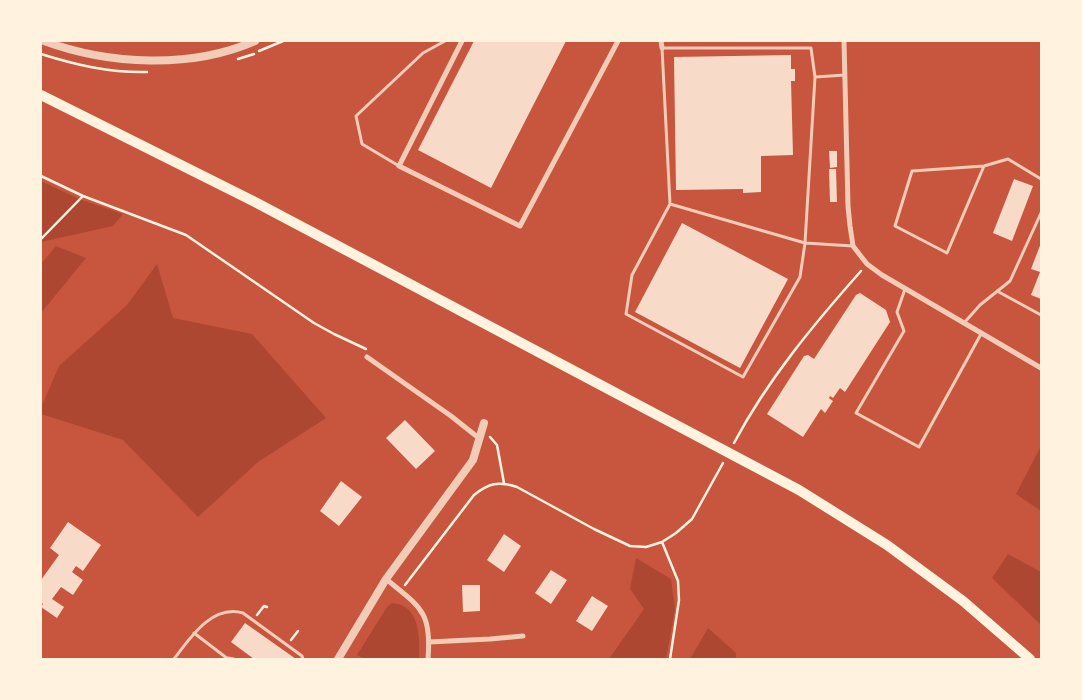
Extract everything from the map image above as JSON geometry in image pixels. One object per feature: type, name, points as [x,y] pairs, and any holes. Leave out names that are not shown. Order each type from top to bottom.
[{"type":"highway","points":[[41,95],[256,202],[799,490],[887,545],[963,601],[1030,659]]},
{"type":"street","points":[[44,41],[86,54],[119,59],[154,61],[186,59],[218,53],[255,41]]},
{"type":"street","points":[[462,41],[399,166],[520,226],[618,41]]},
{"type":"street","points":[[844,41],[848,206],[853,246],[867,264],[905,289],[1041,368]]},
{"type":"street","points":[[367,357],[451,416],[480,440]]},
{"type":"street","points":[[338,659],[386,579],[473,460],[483,426]]},
{"type":"street","points":[[386,579],[421,610],[427,622],[428,659]]},
{"type":"street","points":[[429,642],[523,636]]},
{"type":"lane","points":[[399,166],[362,144],[356,116],[423,53],[445,41]]},
{"type":"lane","points":[[662,44],[811,48],[815,78],[805,243],[800,276],[743,378],[626,314],[632,276],[670,204],[662,44]]},
{"type":"lane","points":[[815,78],[845,75]]},
{"type":"lane","points":[[984,166],[947,253],[895,226],[912,171],[984,166],[1008,159],[1041,179]]},
{"type":"lane","points":[[670,204],[805,243],[853,246]]},
{"type":"lane","points":[[964,323],[980,305],[1010,281],[1041,216]]},
{"type":"lane","points":[[905,289],[897,312],[904,331],[856,413],[919,447],[981,334]]},
{"type":"lane","points":[[997,291],[1041,315]]},
{"type":"lane","points":[[174,659],[194,633],[205,623],[225,612],[238,611],[243,612],[303,659]]},
{"type":"lane","points":[[194,633],[228,658],[234,659]]},
{"type":"path","points":[[41,176],[83,196],[186,235],[314,323],[370,350]]},
{"type":"path","points":[[41,239],[83,196]]},
{"type":"path","points":[[748,417],[802,339],[867,264]]},
{"type":"path","points":[[483,426],[497,445],[504,483]]},
{"type":"path","points":[[400,591],[474,495],[486,486],[504,483],[517,487],[594,529],[630,546],[646,547],[662,542],[692,519],[711,487]]},
{"type":"path","points":[[662,542],[678,581],[679,600],[670,659]]},
{"type":"path","points":[[253,620],[264,606],[268,607]]},
{"type":"shaded area","points":[[41,181],[79,199],[123,214],[113,226],[41,242]]},
{"type":"shaded area","points":[[56,246],[86,258],[41,313],[41,264]]},
{"type":"shaded area","points":[[157,264],[173,318],[252,334],[326,418],[258,462],[198,517],[123,440],[41,414],[41,408],[59,366],[127,305]]},
{"type":"shaded area","points":[[1041,446],[1041,511],[1016,494]]},
{"type":"shaded area","points":[[1008,554],[1041,572],[1041,625],[992,578]]},
{"type":"shaded area","points":[[636,558],[671,579],[675,609],[666,659],[609,659],[644,609],[630,589]]},
{"type":"shaded area","points":[[392,603],[401,605],[413,616],[418,632],[419,659],[365,659],[357,655],[387,607]]},
{"type":"shaded area","points":[[708,628],[736,653],[736,659],[690,659]]},
{"type":"building","points":[[474,41],[566,41],[491,188],[418,150]]},
{"type":"building","points":[[791,55],[791,69],[795,69],[795,81],[791,81],[793,155],[761,156],[761,192],[743,193],[743,189],[676,190],[674,57]]},
{"type":"building","points":[[829,151],[837,151],[837,167],[830,168]]},
{"type":"building","points":[[829,169],[836,169],[837,202],[830,202]]},
{"type":"building","points":[[1014,179],[1033,186],[1012,241],[993,233]]},
{"type":"building","points":[[682,223],[788,279],[740,368],[635,312]]},
{"type":"building","points":[[1041,243],[1041,299],[1031,295],[1040,272],[1031,269]]},
{"type":"building","points":[[860,293],[886,310],[890,322],[845,392],[840,388],[833,398],[830,396],[829,398],[833,401],[825,413],[821,409],[803,437],[767,414],[804,356],[808,355],[814,359],[856,295]]},
{"type":"building","points":[[405,420],[435,451],[416,469],[386,438]]},
{"type":"building","points":[[341,481],[362,497],[339,526],[320,511]]},
{"type":"building","points":[[68,522],[101,545],[83,571],[76,566],[72,572],[83,580],[73,595],[61,587],[52,599],[64,607],[57,618],[41,607],[43,604],[41,602],[41,580],[59,555],[50,548]]},
{"type":"building","points":[[504,534],[521,546],[504,572],[487,560]]},
{"type":"building","points":[[551,570],[567,580],[551,604],[535,593]]},
{"type":"building","points":[[462,585],[480,585],[480,611],[463,612]]},
{"type":"building","points":[[592,596],[608,606],[592,631],[576,621]]},
{"type":"building","points":[[245,623],[296,659],[254,659],[231,642]]}]
